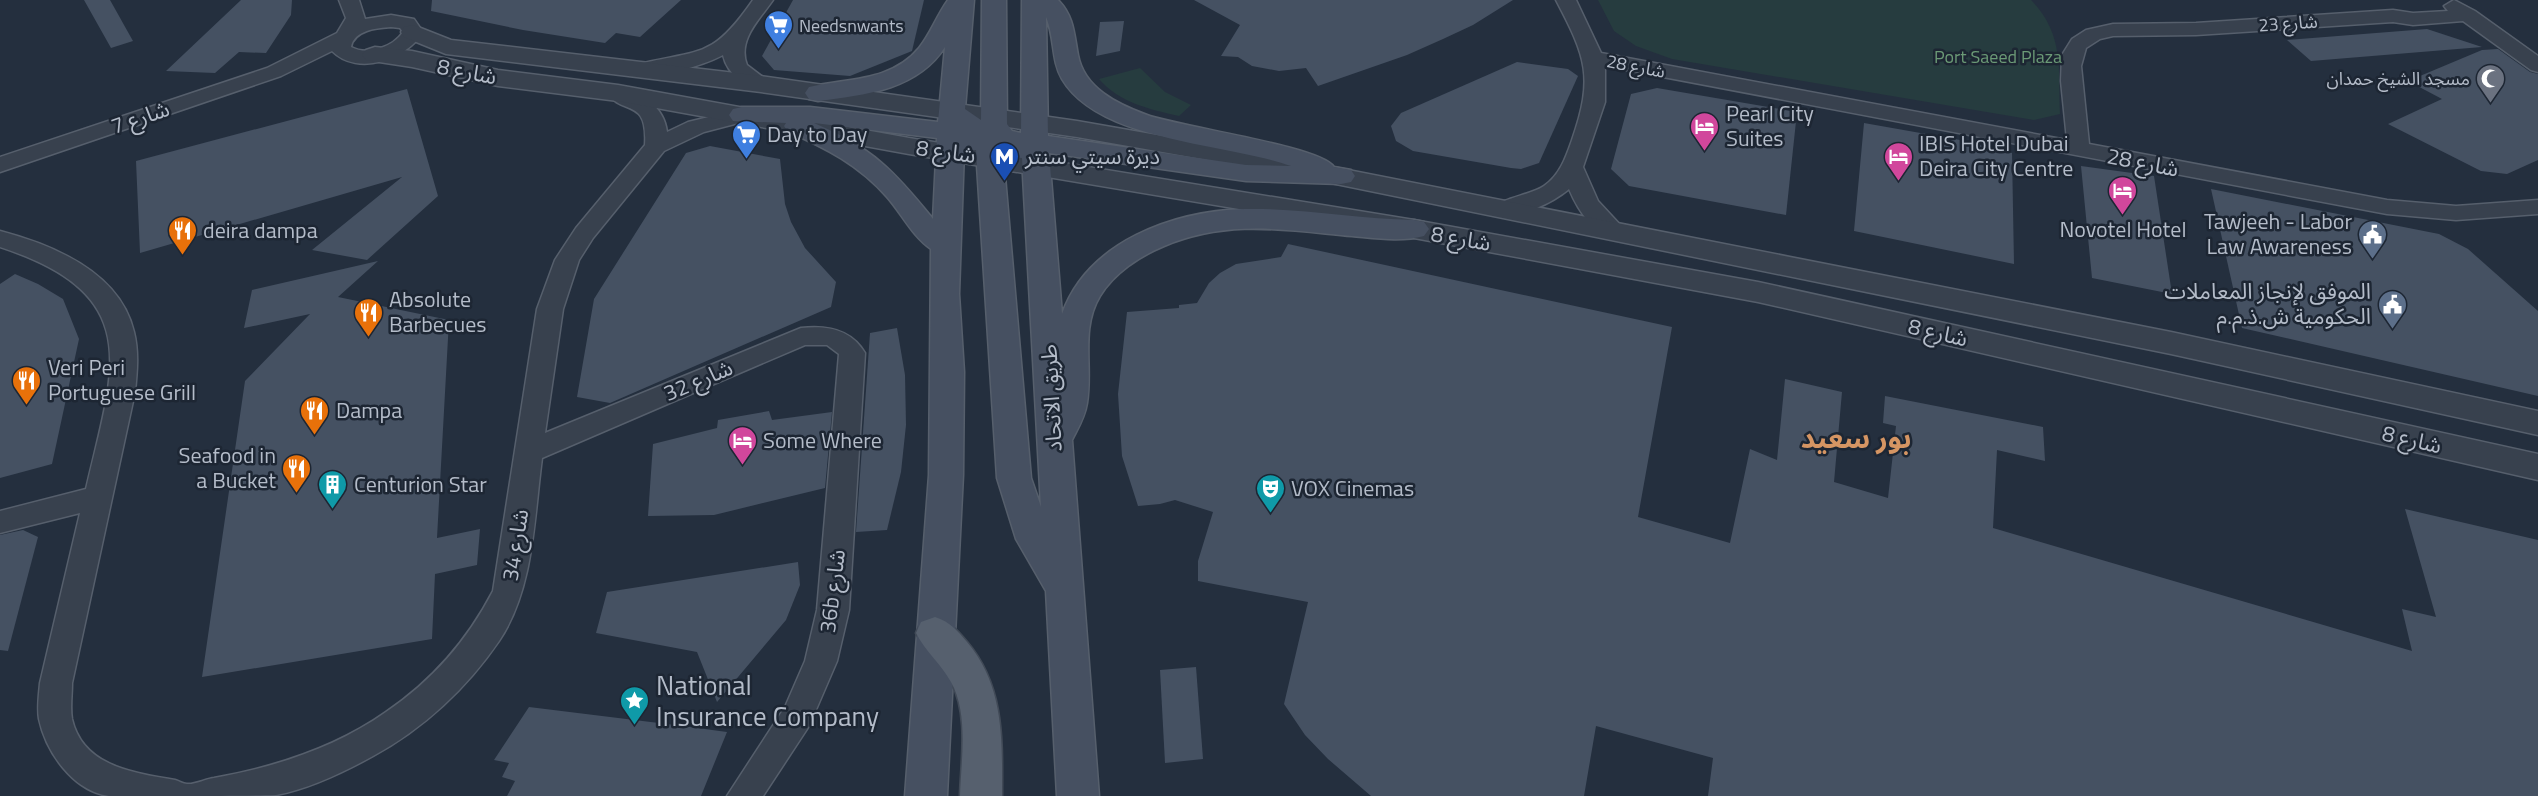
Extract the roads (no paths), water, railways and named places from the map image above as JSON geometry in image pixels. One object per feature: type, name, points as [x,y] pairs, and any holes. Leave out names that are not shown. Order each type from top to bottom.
[{"type":"main road","points":[[818,93],[863,86],[904,72],[929,52],[941,26],[961,0]]},
{"type":"main road","points":[[961,0],[978,134],[1014,478],[1034,539],[1063,588]]},
{"type":"main road","points":[[926,796],[946,475],[948,372],[944,294],[947,246],[978,134],[994,0]]},
{"type":"main road","name":"طريق الاتحاد","points":[[1034,0],[1036,144],[1053,442],[1078,796]]},
{"type":"main road","points":[[1045,0],[1059,14],[1065,65],[1075,81],[1090,96],[1110,108],[1164,128],[1277,151],[1341,176]]},
{"type":"main road","points":[[741,115],[810,115],[978,134],[1246,173],[1341,176]]},
{"type":"main road","points":[[797,126],[843,147],[864,161],[898,192],[929,235],[947,246]]},
{"type":"main road","points":[[1053,442],[1064,427],[1074,395],[1072,335],[1081,303],[1096,280],[1131,250],[1173,231],[1234,218],[1297,220],[1355,229],[1414,229]]},
{"type":"main road","points":[[935,633],[954,654],[976,695],[981,719],[981,796]]},
{"type":"street","points":[[349,0],[356,18],[341,49],[353,56],[369,56]]},
{"type":"street","points":[[365,0],[391,21],[407,23],[414,32]]},
{"type":"street","points":[[642,69],[696,60],[735,39],[763,0]]},
{"type":"street","points":[[1506,208],[1543,197],[1557,188],[1574,170],[1595,104],[1594,65],[1566,0]]},
{"type":"street","points":[[2456,8],[2538,66]]},
{"type":"street","name":"شارع 23","points":[[2087,151],[2085,66],[2088,52],[2110,39],[2182,30],[2393,16],[2413,20],[2456,8]]},
{"type":"street","name":"شارع 7","points":[[2,164],[274,72],[369,24],[391,21]]},
{"type":"street","name":"شارع 7","points":[[274,72],[369,56],[397,48],[414,32]]},
{"type":"street","name":"شارع 8","points":[[414,32],[446,47],[642,69],[818,93],[978,134],[1036,144],[1414,229],[1758,292],[2538,467]]},
{"type":"street","points":[[735,39],[733,60],[737,68],[761,84]]},
{"type":"street","name":"شارع 8","points":[[369,56],[412,59],[498,78],[618,93],[797,126],[978,134]]},
{"type":"street","name":"شارع 28","points":[[1594,65],[1646,76],[1678,75],[2411,211],[2456,213],[2538,207]]},
{"type":"street","points":[[618,93],[638,102],[652,114],[658,129],[656,146]]},
{"type":"street","name":"شارع 34","points":[[200,796],[248,790],[308,772],[364,745],[415,710],[458,671],[489,630],[508,591],[550,309],[563,270],[584,233],[656,146],[696,127],[741,115]]},
{"type":"street","points":[[1574,170],[1580,194],[1588,206],[1612,229]]},
{"type":"street","name":"شارع 8","points":[[1341,176],[2170,343],[2538,423]]},
{"type":"street","points":[[0,239],[46,254],[78,271],[103,294],[119,321],[125,354],[122,392],[56,683],[56,720],[70,753],[99,777],[140,793],[177,796]]},
{"type":"street","points":[[1758,292],[1765,286],[1787,281],[1941,311],[2045,319]]},
{"type":"street","name":"شارع 32","points":[[530,451],[801,337],[818,334],[834,337],[846,343],[852,353],[853,364]]},
{"type":"street","name":"36b شارع","points":[[744,796],[797,716],[821,661],[833,610],[853,364]]},
{"type":"street","points":[[0,522],[98,497]]},
{"type":"place","name":"Needsnwants","points":[[778,50]]},
{"type":"place","name":"مسجد الشيخ حمدان","points":[[2491,104]]},
{"type":"place","name":"Pearl City Suites","points":[[1705,152]]},
{"type":"place","name":"Day to Day","points":[[746,160]]},
{"type":"place","name":"ديرة سيتي سنتر","points":[[1004,182]]},
{"type":"place","name":"IBIS Hotel Dubai Deira City Centre","points":[[1898,182]]},
{"type":"place","name":"Novotel Hotel","points":[[2123,216]]},
{"type":"place","name":"deira dampa","points":[[182,256]]},
{"type":"place","name":"Tawjeeh - Labor Law Awareness","points":[[2373,260]]},
{"type":"place","name":"الموفق لإنجاز المعاملات الحكومية ش.ذ.م.م","points":[[2392,330]]},
{"type":"place","name":"Absolute Barbecues","points":[[368,338]]},
{"type":"place","name":"Veri Peri Portuguese Grill","points":[[27,406]]},
{"type":"place","name":"Dampa","points":[[315,436]]},
{"type":"place","name":"Some Where","points":[[742,466]]},
{"type":"place","name":"Seafood in a Bucket","points":[[297,494]]},
{"type":"place","name":"Centurion Star","points":[[333,510]]},
{"type":"place","name":"VOX Cinemas","points":[[1270,514]]},
{"type":"place","name":"National Insurance Company","points":[[635,726]]},
{"type":"district","name":"بور سعيد","points":[[1856,437]]},
{"type":"park label","name":"Port Saeed Plaza","points":[[1998,56]]}]
